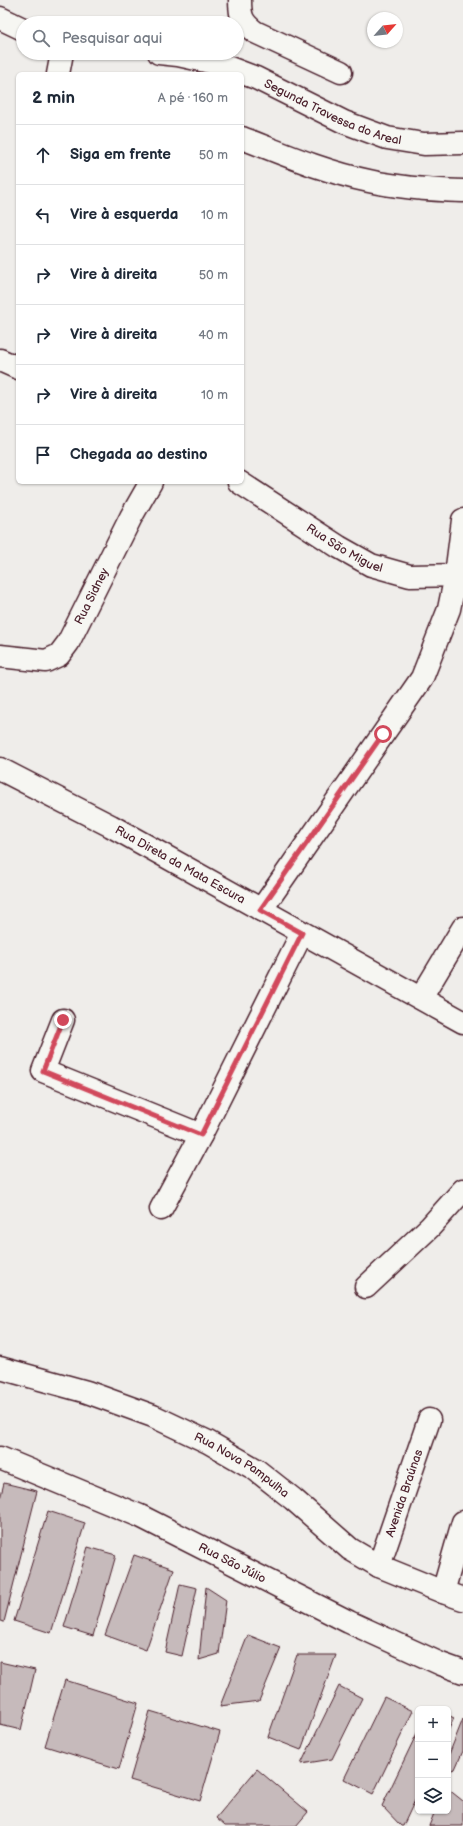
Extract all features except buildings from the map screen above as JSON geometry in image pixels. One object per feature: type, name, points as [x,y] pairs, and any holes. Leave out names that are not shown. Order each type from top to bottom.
[{"type":"street","points":[[240,0],[242,16]]},
{"type":"street","points":[[0,18],[16,26]]},
{"type":"street","points":[[244,23],[255,32],[341,72]]},
{"type":"street","points":[[58,72],[61,60]]},
{"type":"street","name":"Segunda Travessa do Areal","points":[[201,60],[219,64],[240,72]]},
{"type":"street","name":"Segunda Travessa do Areal","points":[[244,73],[344,122],[387,138],[424,144],[463,143]]},
{"type":"street","points":[[244,139],[320,168],[368,181],[396,186],[463,191]]},
{"type":"street","points":[[0,360],[16,367]]},
{"type":"street","name":"Rua Sidney","points":[[0,656],[46,661],[59,655],[68,643],[131,517],[150,484]]},
{"type":"street","name":"Rua São Miguel","points":[[242,484],[339,547],[371,565],[410,576],[460,575]]},
{"type":"street","points":[[260,910],[422,678],[449,609],[460,575],[463,520]]},
{"type":"street","name":"Rua Direta da Mata Escura","points":[[0,769],[111,826],[463,1022]]},
{"type":"street","points":[[421,998],[463,928]]},
{"type":"street","points":[[161,1209],[201,1135],[302,933]]},
{"type":"street","points":[[63,1020],[43,1071],[201,1135]]},
{"type":"street","points":[[366,1287],[430,1228],[463,1190]]},
{"type":"street","name":"Rua Nova Pampulha","points":[[0,1368],[87,1392],[153,1416],[208,1442],[255,1469],[293,1499],[350,1549],[379,1566],[453,1596]]},
{"type":"street","name":"Avenida Braúnas","points":[[379,1566],[429,1420]]},
{"type":"street","name":"Rua São Júlio","points":[[0,1458],[140,1516],[348,1622],[441,1664],[463,1672]]},
{"type":"street","points":[[453,1596],[463,1522]]},
{"type":"route","points":[[63,1020],[43,1071],[201,1135],[302,933],[260,910],[383,734]]}]
